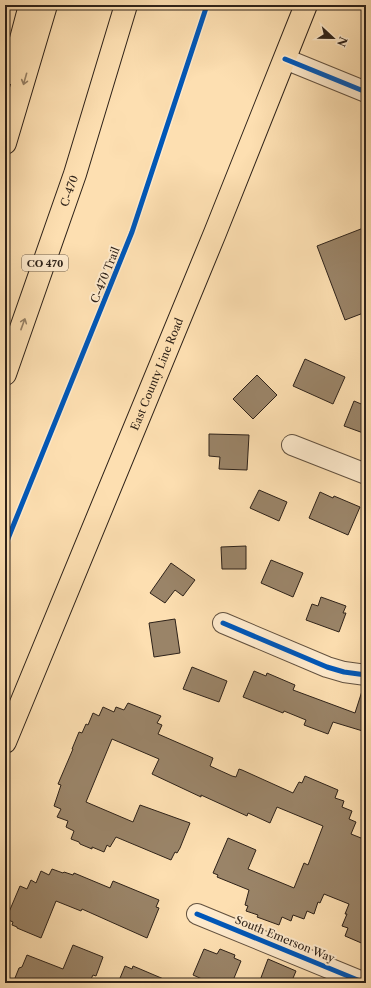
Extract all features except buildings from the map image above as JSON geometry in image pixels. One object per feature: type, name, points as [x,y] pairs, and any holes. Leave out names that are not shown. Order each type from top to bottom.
[{"type":"main road","points":[[5,96],[30,5]]},
{"type":"main road","points":[[5,143],[46,5]]},
{"type":"main road","name":"C-470","points":[[5,374],[46,261],[82,152],[126,5]]},
{"type":"main road","points":[[82,152],[96,137],[140,5]]},
{"type":"main road","name":"East County Line Road","points":[[5,742],[215,233],[306,5]]},
{"type":"street","points":[[284,59],[366,92]]},
{"type":"street","points":[[292,445],[366,474]]},
{"type":"street","points":[[223,624],[327,667],[366,676]]},
{"type":"street","name":"South Emerson Way","points":[[197,914],[365,983]]},
{"type":"cycle path","name":"C-470 Trail","points":[[5,546],[132,232],[207,5]]},
{"type":"cycle path","points":[[285,59],[366,92]]},
{"type":"cycle path","points":[[223,623],[327,667],[344,672],[366,675]]},
{"type":"cycle path","points":[[197,914],[365,983]]}]
